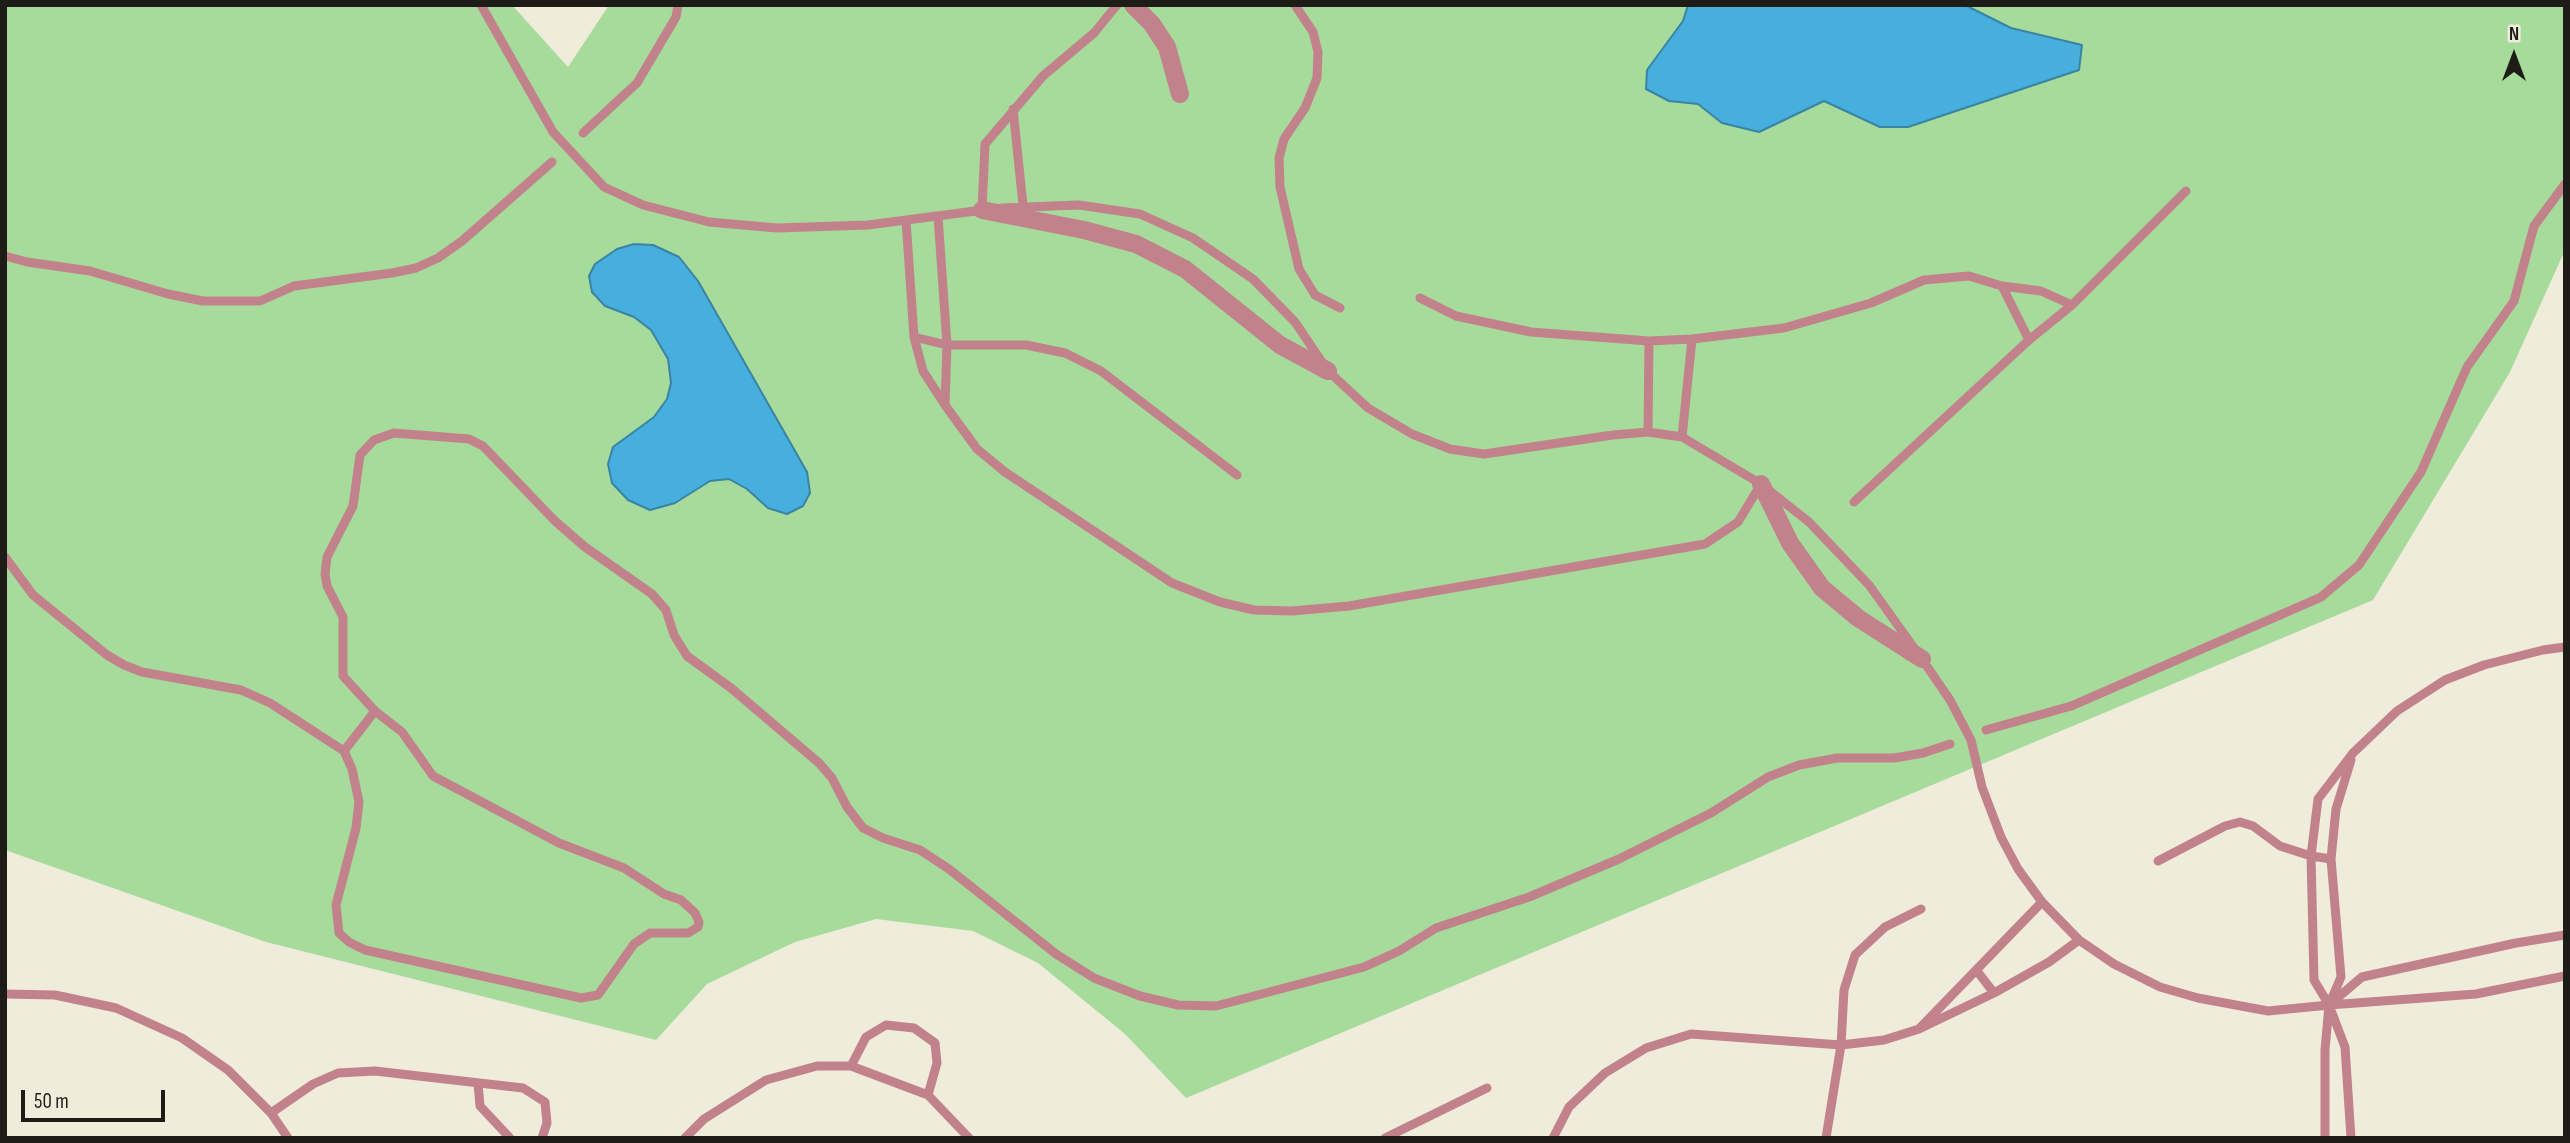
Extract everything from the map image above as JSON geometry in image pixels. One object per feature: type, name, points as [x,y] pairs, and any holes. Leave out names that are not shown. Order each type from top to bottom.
[{"type":"street","points":[[1133,5],[1152,24],[1167,47],[1180,94]]},
{"type":"street","points":[[982,210],[1084,230],[1136,244],[1185,270],[1242,312],[1280,345],[1328,371]]},
{"type":"street","points":[[1761,484],[1790,543],[1822,588],[1857,618],[1922,659]]},
{"type":"lane","points":[[481,5],[553,132],[604,187],[643,205],[709,222],[778,228],[868,225],[1023,205],[1079,205],[1140,214],[1193,238],[1253,279],[1295,322],[1328,371],[1367,408],[1412,434],[1450,449],[1484,454],[1613,435],[1648,432],[1682,437],[1761,484],[1809,522],[1868,585],[1950,700],[1971,740],[1982,787],[2001,837],[2018,869],[2042,902],[2078,940],[2114,964],[2160,987],[2198,998],[2268,1011],[2476,994],[2565,976]]},
{"type":"lane","points":[[583,133],[637,83],[676,18],[678,5]]},
{"type":"lane","points":[[982,210],[985,144],[1043,76],[1094,33],[1117,5]]},
{"type":"lane","points":[[1295,5],[1313,32],[1318,52],[1317,78],[1306,108],[1284,139],[1279,158],[1280,187],[1299,269],[1315,295],[1340,308]]},
{"type":"lane","points":[[1013,109],[1023,205]]},
{"type":"lane","points":[[5,256],[90,271],[168,294],[203,301],[260,301],[294,286],[392,273],[416,268],[438,258],[462,241],[552,162]]},
{"type":"lane","points":[[1986,730],[2071,706],[2321,597],[2359,565],[2421,472],[2467,367],[2514,301],[2534,226],[2565,184]]},
{"type":"lane","points":[[1854,502],[2029,340],[2072,305],[2186,191]]},
{"type":"lane","points":[[938,216],[947,345],[945,405]]},
{"type":"lane","points":[[906,220],[914,337],[923,371],[977,449],[1004,472],[1149,568],[1184,588],[1220,602],[1254,610],[1292,611],[1349,606],[1705,544],[1738,522],[1761,484]]},
{"type":"lane","points":[[1420,298],[1456,316],[1531,332],[1649,341],[1692,340],[1784,328],[1871,303],[1924,280],[1969,276],[2002,286],[2041,291],[2072,305]]},
{"type":"lane","points":[[2002,286],[2029,340]]},
{"type":"lane","points":[[914,337],[947,345],[1026,345],[1065,354],[1101,371],[1237,475]]},
{"type":"lane","points":[[1682,437],[1692,340]]},
{"type":"lane","points":[[1648,432],[1649,341]]},
{"type":"lane","points":[[5,557],[33,595],[124,665],[142,672],[241,690],[270,703],[344,751],[352,769],[359,802],[356,828],[336,905],[339,933],[349,942],[365,950],[581,998],[598,995],[634,944],[650,933],[688,933],[698,928],[699,922],[695,913],[681,900],[664,894],[625,868],[559,843],[496,807],[433,776],[401,732],[375,711],[343,676],[342,617],[327,586],[327,557],[353,506],[360,455],[374,440],[394,433],[469,439],[483,446],[555,521],[585,547],[652,594],[666,610],[674,635],[687,656],[732,688],[819,763],[832,778],[847,807],[863,828],[883,838],[920,850],[949,869],[1056,954],[1094,978],[1140,996],[1178,1005],[1216,1006],[1364,967],[1399,951],[1436,928],[1529,897],[1619,859],[1711,813],[1768,777],[1798,765],[1837,758],[1894,758],[1923,753],[1950,744]]},
{"type":"lane","points":[[2351,1138],[2345,1047],[2329,1005],[2314,980],[2311,856],[2318,799],[2353,753],[2397,711],[2445,680],[2484,665],[2543,650],[2565,648]]},
{"type":"lane","points":[[344,751],[375,711]]},
{"type":"lane","points":[[2325,1138],[2325,1050],[2329,1005],[2341,977],[2331,859],[2336,809],[2353,753]]},
{"type":"lane","points":[[2158,861],[2225,826],[2240,822],[2253,826],[2280,846],[2331,859]]},
{"type":"lane","points":[[1919,1029],[2042,902]]},
{"type":"lane","points":[[1826,1138],[1841,1045],[1844,990],[1855,955],[1885,927],[1921,909]]},
{"type":"lane","points":[[2329,1005],[2362,977],[2565,935]]},
{"type":"lane","points":[[1553,1138],[1569,1107],[1605,1073],[1646,1048],[1690,1034],[1841,1045],[1884,1040],[1919,1029],[1994,993],[2049,962],[2078,940]]},
{"type":"lane","points":[[1977,971],[1994,993]]},
{"type":"lane","points":[[5,994],[55,995],[116,1008],[182,1038],[228,1070],[271,1113],[288,1138]]},
{"type":"lane","points":[[851,1066],[866,1037],[886,1026],[914,1028],[935,1043],[937,1063],[929,1095]]},
{"type":"lane","points":[[685,1138],[704,1119],[766,1080],[817,1066],[851,1066],[929,1095],[969,1138]]},
{"type":"lane","points":[[271,1113],[313,1084],[338,1073],[375,1071],[523,1088],[545,1102],[547,1124],[542,1138]]},
{"type":"lane","points":[[478,1084],[480,1106],[510,1138]]},
{"type":"lane","points":[[1385,1138],[1487,1088]]},
{"type":"green space","points":[[5,5],[512,5],[568,67],[609,5],[2565,5],[2565,250],[2510,372],[2373,600],[1186,1098],[1125,1034],[1038,963],[973,931],[876,919],[795,942],[707,984],[656,1040],[266,942],[5,850]]},
{"type":"water","points":[[1688,5],[1965,5],[2011,28],[2082,45],[2079,70],[1908,127],[1880,127],[1824,101],[1759,132],[1722,123],[1698,104],[1669,101],[1646,89],[1647,70],[1683,21]]},
{"type":"water","points":[[634,244],[653,245],[679,257],[698,281],[807,472],[810,493],[803,506],[787,514],[768,508],[747,489],[729,479],[710,481],[675,503],[650,510],[628,500],[612,483],[608,464],[613,447],[654,417],[667,399],[671,383],[668,359],[651,330],[634,317],[605,306],[592,292],[589,276],[595,264],[617,249]]}]
